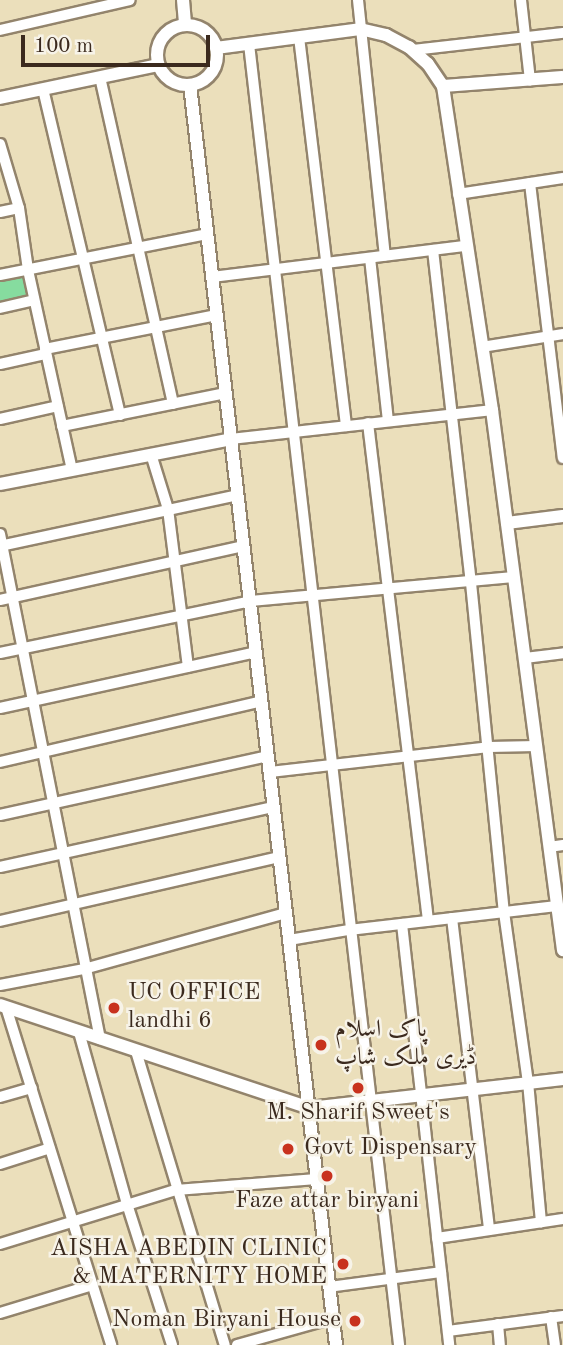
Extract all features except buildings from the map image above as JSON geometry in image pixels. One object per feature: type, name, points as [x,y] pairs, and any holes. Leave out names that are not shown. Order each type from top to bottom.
[{"type":"street","points":[[0,30],[130,0]]},
{"type":"street","points":[[183,0],[185,24]]},
{"type":"street","points":[[372,0],[358,1],[385,256]]},
{"type":"street","points":[[521,0],[530,79]]},
{"type":"street","points":[[185,24],[206,32],[216,48],[214,68],[208,76],[190,85],[171,80],[158,65],[156,55],[163,36],[185,24]]},
{"type":"street","points":[[216,48],[360,29],[386,35],[413,50],[428,64],[443,86],[492,410],[563,948]]},
{"type":"street","points":[[413,50],[563,33]]},
{"type":"street","points":[[299,37],[346,426]]},
{"type":"street","points":[[249,44],[349,930],[399,1345]]},
{"type":"street","points":[[0,98],[158,65]]},
{"type":"street","points":[[100,77],[173,404]]},
{"type":"street","points":[[443,86],[563,77]]},
{"type":"street","points":[[190,85],[336,1345]]},
{"type":"street","points":[[43,89],[120,415]]},
{"type":"street","points":[[0,144],[1,158],[19,208],[34,300],[72,470]]},
{"type":"street","points":[[458,194],[563,178]]},
{"type":"street","points":[[530,183],[563,458]]},
{"type":"street","points":[[0,212],[19,208]]},
{"type":"street","points":[[0,275],[208,234]]},
{"type":"street","points":[[212,277],[466,246]]},
{"type":"street","points":[[433,250],[489,747],[504,912],[528,1082],[541,1222]]},
{"type":"street","points":[[370,258],[388,421]]},
{"type":"street","points":[[0,308],[34,300]]},
{"type":"street","points":[[0,364],[101,338],[217,315]]},
{"type":"street","points":[[482,347],[563,334]]},
{"type":"street","points":[[62,426],[226,393]]},
{"type":"street","points":[[0,419],[58,406]]},
{"type":"street","points":[[0,484],[231,439],[492,410]]},
{"type":"street","points":[[368,424],[428,920]]},
{"type":"street","points":[[150,454],[168,509],[184,614],[188,667]]},
{"type":"street","points":[[1,546],[238,495]]},
{"type":"street","points":[[507,523],[563,516]]},
{"type":"street","points":[[0,534],[71,904],[100,1039]]},
{"type":"street","points":[[0,600],[244,546]]},
{"type":"street","points":[[0,653],[250,601],[387,591],[514,577]]},
{"type":"street","points":[[0,708],[256,652]]},
{"type":"street","points":[[525,658],[563,653]]},
{"type":"street","points":[[0,762],[262,701]]},
{"type":"street","points":[[270,772],[489,747],[536,746]]},
{"type":"street","points":[[0,814],[268,756]]},
{"type":"street","points":[[0,867],[274,807]]},
{"type":"street","points":[[549,847],[563,845]]},
{"type":"street","points":[[0,921],[280,857]]},
{"type":"street","points":[[289,940],[349,930],[557,906]]},
{"type":"street","points":[[0,985],[84,969],[286,913]]},
{"type":"street","points":[[452,918],[489,1230]]},
{"type":"street","points":[[402,924],[449,1345]]},
{"type":"street","points":[[3,1006],[309,1108],[563,1079]]},
{"type":"street","points":[[3,1006],[13,1028],[111,1345]]},
{"type":"street","points":[[0,1032],[13,1028]]},
{"type":"street","points":[[79,1032],[128,1206],[172,1345]]},
{"type":"street","points":[[136,1051],[225,1345]]},
{"type":"street","points":[[0,1097],[32,1088]]},
{"type":"street","points":[[0,1164],[50,1148]]},
{"type":"street","points":[[0,1244],[176,1190],[317,1179]]},
{"type":"street","points":[[437,1238],[563,1219]]},
{"type":"street","points":[[330,1287],[440,1272]]},
{"type":"street","points":[[0,1313],[92,1285]]},
{"type":"street","points":[[448,1331],[563,1315]]},
{"type":"street","points":[[551,1317],[555,1345]]},
{"type":"street","points":[[237,1345],[333,1318]]},
{"type":"street","points":[[498,1324],[500,1345]]},
{"type":"green space","points":[[28,270],[34,300],[0,308],[0,275]]},
{"type":"place","name":"UC OFFICE landhi 6","points":[[114,1008]]},
{"type":"place","name":"پاک اسلام ڈیری ملک شاپ","points":[[321,1045]]},
{"type":"place","name":"M. Sharif Sweet's","points":[[358,1088]]},
{"type":"place","name":"Govt Dispensary","points":[[288,1149]]},
{"type":"place","name":"Faze attar biryani","points":[[327,1176]]},
{"type":"place","name":"AISHA ABEDIN CLINIC & MATERNITY HOME","points":[[343,1264]]},
{"type":"place","name":"Noman Biryani House","points":[[355,1321]]}]
